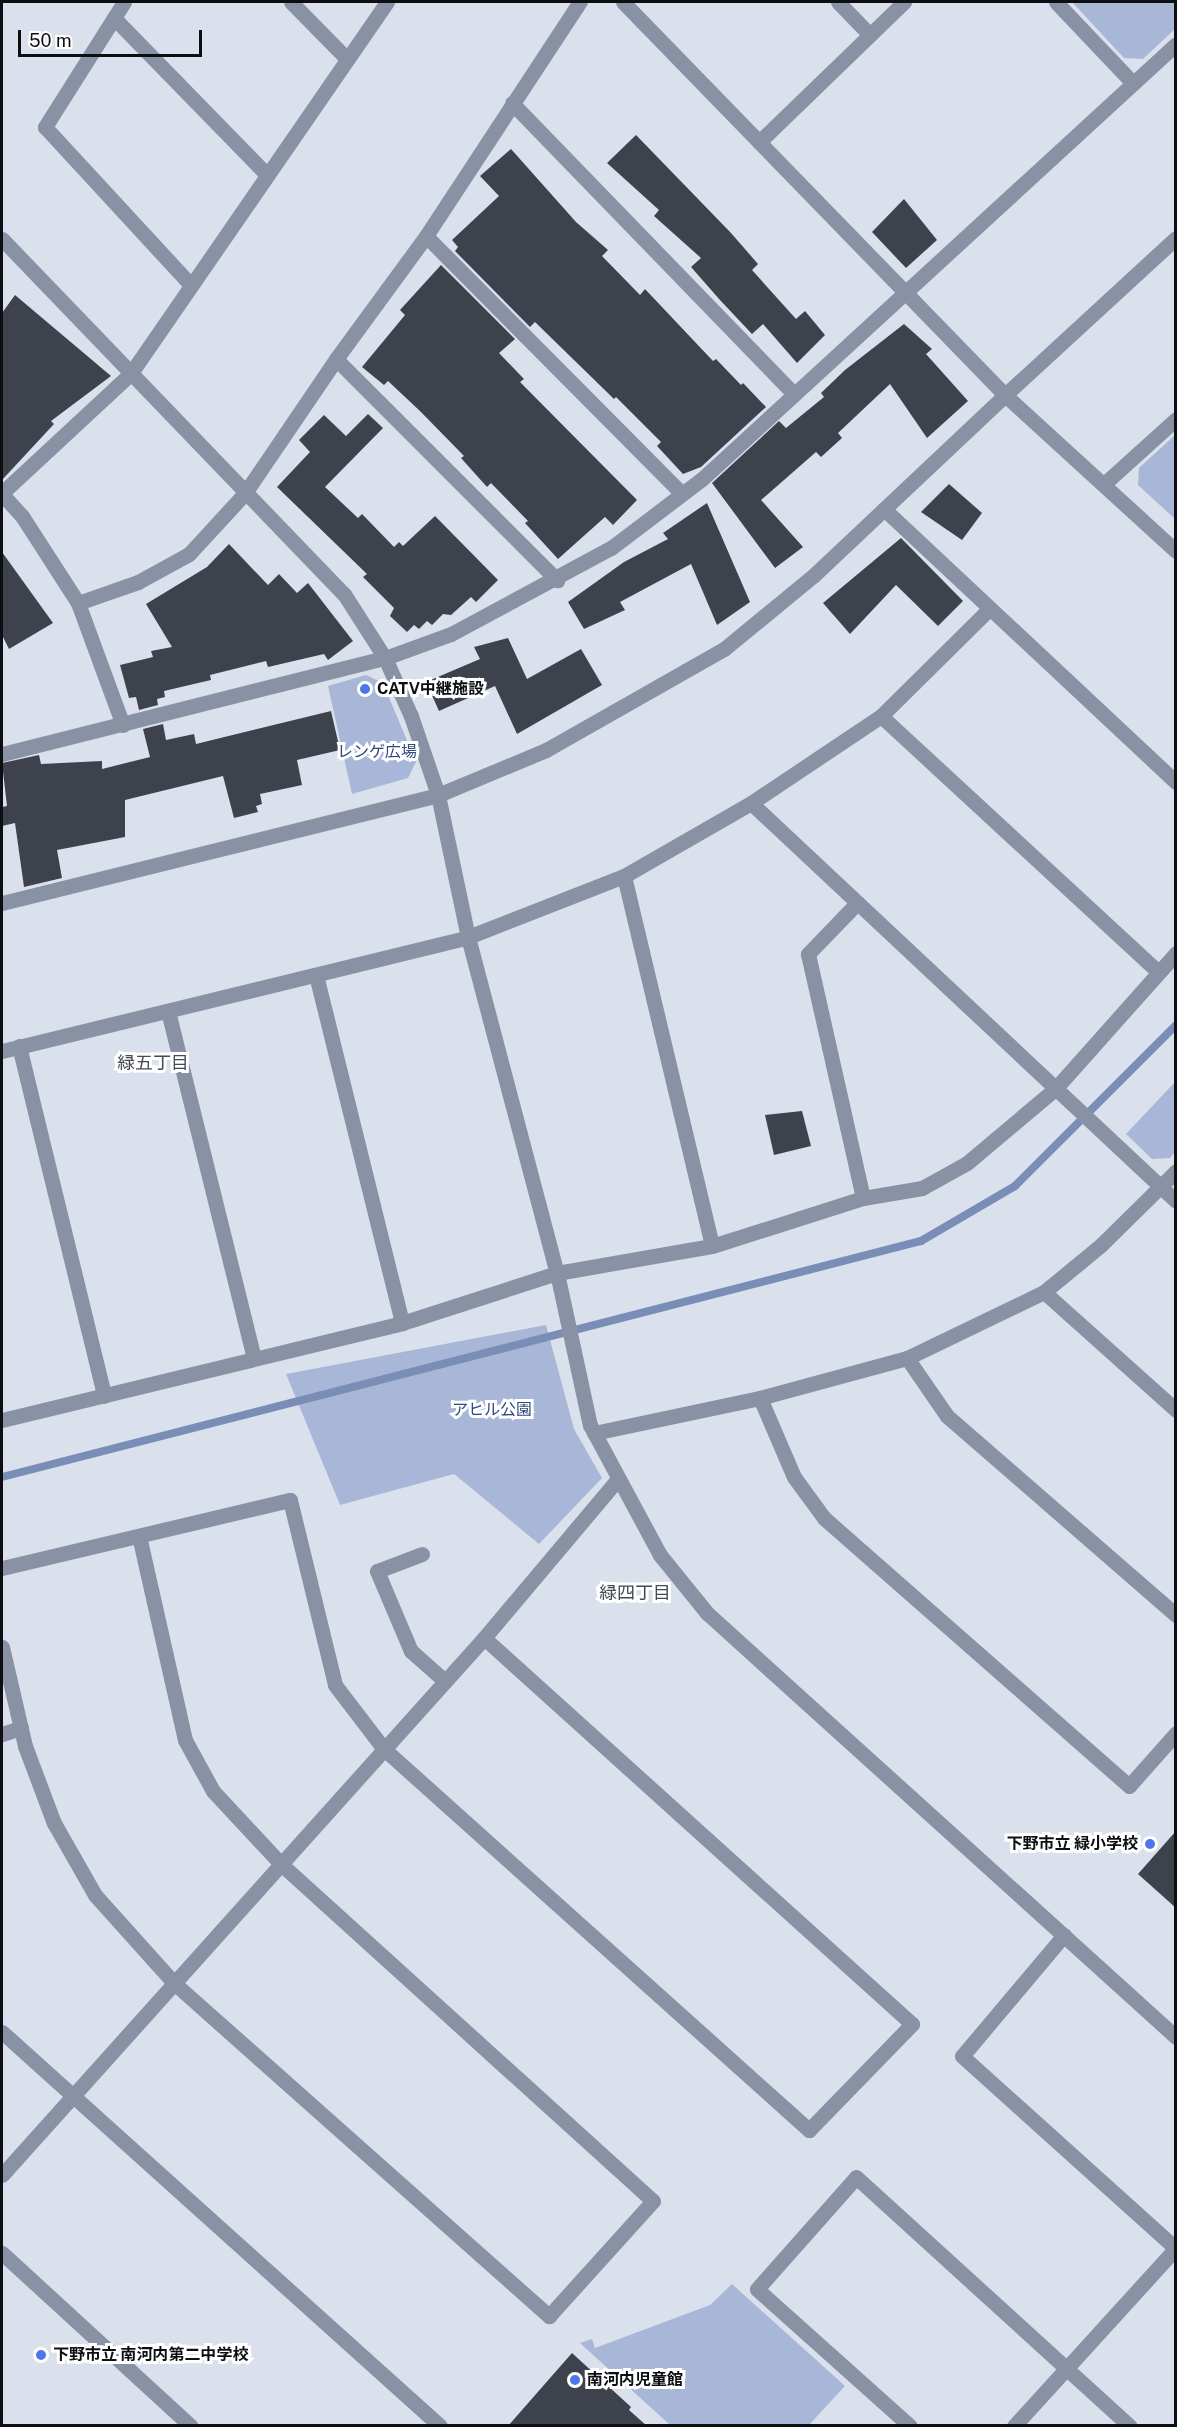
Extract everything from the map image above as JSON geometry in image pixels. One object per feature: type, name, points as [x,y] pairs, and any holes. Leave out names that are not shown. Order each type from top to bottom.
[{"type":"street","points":[[124,2],[45,127],[191,285]]},
{"type":"street","points":[[291,2],[347,59]]},
{"type":"street","points":[[123,725],[78,603],[22,516],[2,493],[131,373],[387,2]]},
{"type":"street","points":[[78,603],[138,582],[189,554],[246,494],[336,359],[426,236],[580,2]]},
{"type":"street","points":[[623,2],[1005,395],[1176,551]]},
{"type":"street","points":[[838,2],[869,34]]},
{"type":"street","points":[[759,142],[904,2]]},
{"type":"street","points":[[1056,2],[1133,83]]},
{"type":"street","points":[[114,18],[267,175]]},
{"type":"street","points":[[2,754],[386,658],[451,634],[557,580],[610,548],[682,494],[1176,44]]},
{"type":"street","points":[[512,103],[793,393]]},
{"type":"street","points":[[426,236],[682,494]]},
{"type":"street","points":[[2,903],[438,795],[546,750],[647,696],[724,649],[813,576],[1176,238]]},
{"type":"street","points":[[2,239],[344,594],[386,658],[411,716],[438,795],[468,937],[557,1273],[594,1433],[660,1555],[707,1613],[1176,2037]]},
{"type":"street","points":[[336,359],[557,580]]},
{"type":"street","points":[[1104,484],[1176,419]]},
{"type":"street","points":[[885,509],[988,610],[1176,782]]},
{"type":"street","points":[[2,1051],[468,937],[624,876],[751,803],[881,716],[988,610]]},
{"type":"street","points":[[881,716],[1158,972]]},
{"type":"street","points":[[751,803],[1176,1201]]},
{"type":"street","points":[[624,876],[712,1246]]},
{"type":"street","points":[[857,903],[808,954],[863,1198]]},
{"type":"street","points":[[2,1420],[402,1323],[557,1273],[712,1246],[863,1198],[922,1188],[958,1168],[1055,1089],[1176,953]]},
{"type":"street","points":[[316,975],[402,1323]]},
{"type":"street","points":[[168,1011],[254,1358]]},
{"type":"street","points":[[19,1046],[104,1396]]},
{"type":"street","points":[[594,1433],[760,1398],[907,1358],[1044,1292],[1176,1172]]},
{"type":"street","points":[[1044,1292],[1176,1410]]},
{"type":"street","points":[[907,1358],[947,1416],[1176,1615]]},
{"type":"street","points":[[760,1398],[794,1477],[824,1518],[1129,1786],[1176,1733]]},
{"type":"street","points":[[2,2175],[484,1638],[618,1480]]},
{"type":"street","points":[[2,1568],[290,1500],[335,1685],[384,1749],[809,2130],[912,2024],[484,1638]]},
{"type":"street","points":[[2,1647],[21,1728],[54,1823],[95,1895],[174,1983],[549,2316],[653,2201],[280,1864],[213,1791],[185,1740],[139,1536]]},
{"type":"street","points":[[422,1554],[377,1571],[411,1651],[445,1681]]},
{"type":"street","points":[[2,1734],[21,1728]]},
{"type":"street","points":[[1014,2426],[1175,2248],[962,2056],[1064,1935]]},
{"type":"street","points":[[2,2032],[440,2426]]},
{"type":"street","points":[[910,2426],[757,2289],[856,2177],[1064,2370],[1130,2426]]},
{"type":"street","points":[[2,2253],[191,2426]]},
{"type":"green space","points":[[1072,2],[1175,2],[1175,29],[1143,59],[1124,58]]},
{"type":"green space","points":[[1175,435],[1175,519],[1138,485],[1139,468]]},
{"type":"green space","name":"レンゲ広場","points":[[366,675],[383,683],[416,762],[408,778],[352,794],[328,686]]},
{"type":"green space","points":[[1175,1082],[1175,1152],[1170,1158],[1152,1159],[1126,1134]]},
{"type":"green space","name":"アヒル公園","points":[[546,1325],[574,1429],[602,1478],[539,1544],[454,1474],[340,1505],[286,1374]]},
{"type":"green space","points":[[732,2284],[845,2386],[809,2425],[670,2425],[580,2343],[592,2339],[595,2348],[710,2305]]},
{"type":"building","points":[[636,135],[758,264],[752,270],[796,319],[805,311],[825,335],[797,363],[763,324],[752,334],[691,267],[701,258],[654,216],[659,210],[607,163]]},
{"type":"building","points":[[511,149],[576,222],[608,250],[602,256],[640,295],[645,289],[713,361],[716,359],[766,407],[701,467],[683,474],[657,446],[661,442],[616,397],[614,399],[535,322],[530,327],[455,251],[458,247],[452,240],[499,196],[480,176]]},
{"type":"building","points":[[904,199],[937,240],[906,268],[872,232]]},
{"type":"building","points":[[441,265],[515,339],[499,353],[524,379],[520,382],[637,500],[613,525],[605,517],[558,559],[525,523],[528,521],[491,483],[487,487],[461,458],[464,456],[421,412],[388,381],[384,385],[362,367],[405,315],[400,310]]},
{"type":"building","points":[[15,295],[111,376],[51,421],[54,424],[2,480],[2,313]]},
{"type":"building","points":[[904,324],[932,349],[926,354],[968,401],[927,438],[890,384],[838,433],[842,438],[821,457],[816,452],[761,500],[803,547],[775,568],[712,483],[779,421],[786,428],[824,397],[821,393],[845,370]]},
{"type":"building","points":[[368,414],[383,428],[325,487],[358,518],[362,514],[394,547],[399,542],[403,546],[435,516],[498,580],[476,602],[471,597],[451,615],[443,614],[432,625],[427,621],[419,629],[414,625],[407,632],[390,616],[394,608],[363,577],[367,574],[277,487],[310,452],[299,440],[324,415],[346,436]]},
{"type":"building","points":[[949,484],[982,513],[962,540],[921,512]]},
{"type":"building","points":[[707,503],[750,602],[717,625],[691,564],[620,602],[625,610],[584,629],[568,602],[624,562],[668,539],[663,533]]},
{"type":"building","points":[[901,538],[963,601],[938,626],[896,585],[850,634],[823,603]]},
{"type":"building","points":[[229,544],[268,585],[279,574],[297,593],[308,583],[353,641],[328,660],[324,654],[268,667],[266,661],[210,675],[211,680],[164,691],[165,697],[157,699],[158,705],[139,710],[136,697],[129,698],[120,665],[153,657],[151,651],[172,647],[146,604],[207,567]]},
{"type":"building","points":[[2,552],[53,623],[9,649],[2,635]]},
{"type":"building","points":[[508,638],[527,679],[581,649],[602,685],[517,734],[495,686],[439,711],[426,682],[480,659],[474,647]]},
{"type":"building","points":[[331,711],[340,750],[297,760],[302,785],[260,794],[262,804],[256,806],[258,812],[234,818],[223,776],[125,800],[125,837],[57,850],[62,878],[24,887],[15,823],[2,826],[2,807],[7,806],[2,763],[39,755],[41,764],[102,761],[102,769],[150,757],[143,729],[163,724],[166,740],[194,734],[196,744]]},
{"type":"building","points":[[802,1111],[811,1146],[774,1155],[765,1115]]},
{"type":"building","points":[[1176,1831],[1176,1908],[1138,1874]]},
{"type":"building","name":"南河内児童館","points":[[572,2353],[631,2407],[629,2410],[647,2426],[508,2426]]},
{"type":"waterway","points":[[2,1477],[921,1241],[1015,1186],[1176,1025]]},
{"type":"place","name":"CATV中継施設","points":[[365,689]]},
{"type":"place","name":"下野市立 緑小学校","points":[[1150,1844]]},
{"type":"place","name":"下野市立 南河内第二中学校","points":[[41,2355]]},
{"type":"place","name":"南河内児童館","points":[[575,2380]]},
{"type":"district","name":"緑五丁目","points":[[153,1063]]},
{"type":"district","name":"緑四丁目","points":[[635,1593]]}]
